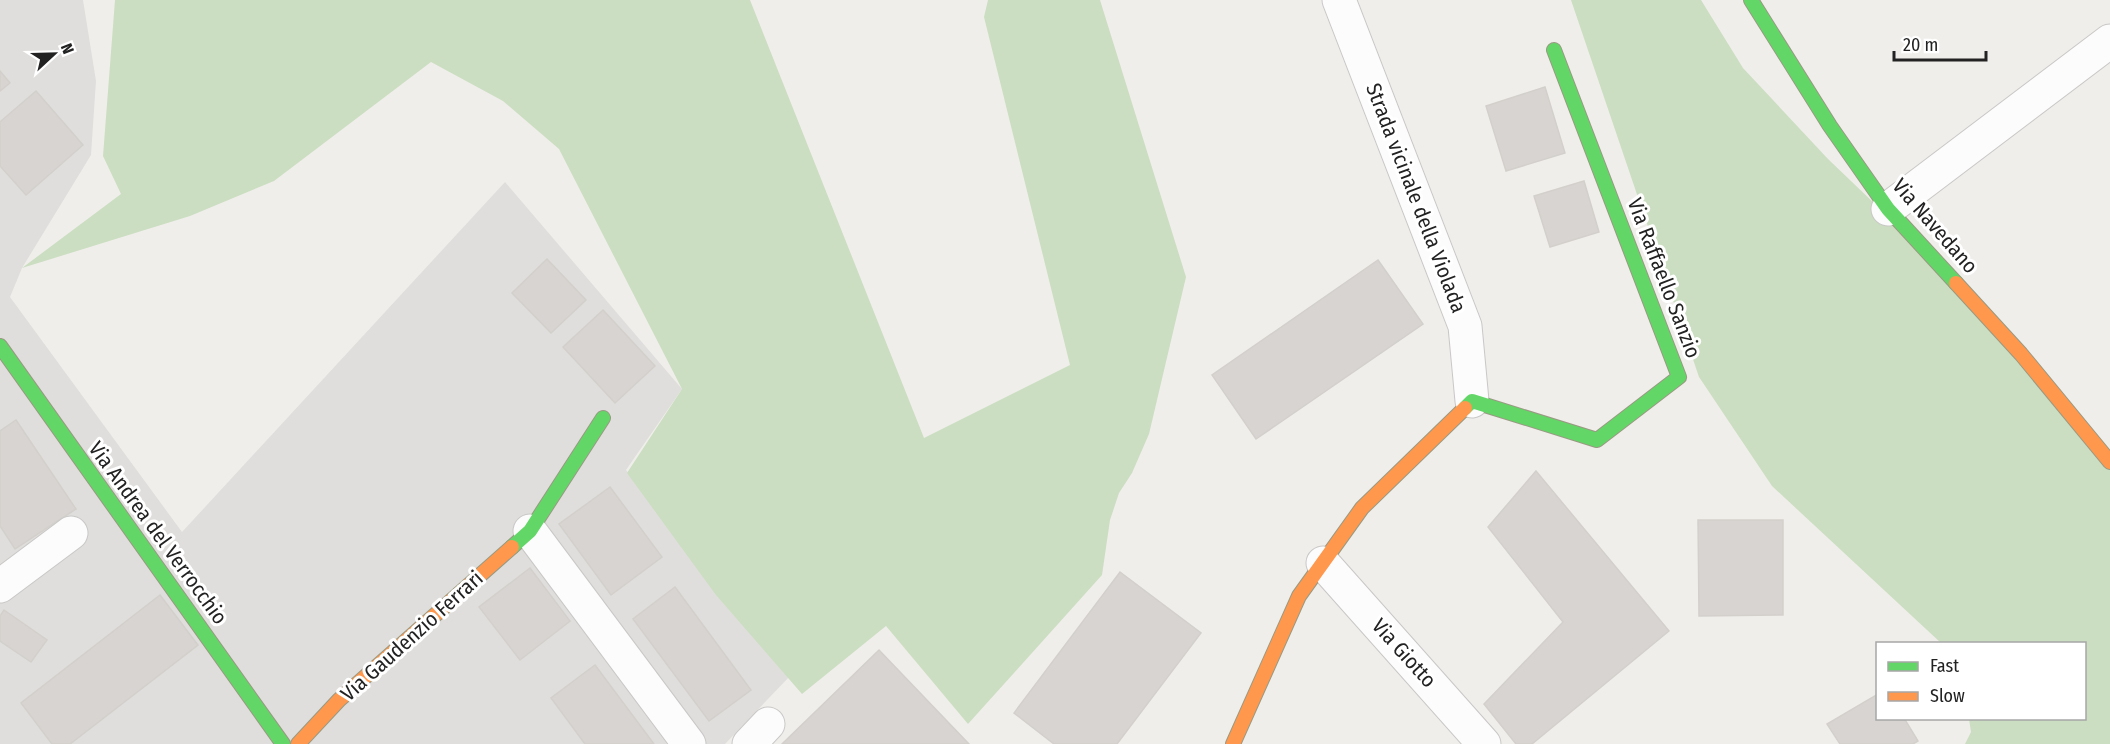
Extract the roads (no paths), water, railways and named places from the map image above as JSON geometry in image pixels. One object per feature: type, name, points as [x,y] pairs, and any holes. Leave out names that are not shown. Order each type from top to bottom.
[{"type":"street","name":"Strada vicinale della Violada","points":[[1339,0],[1465,326],[1473,401]]},
{"type":"street","name":"Via Navedano","points":[[1751,0],[1830,126],[1888,209],[2021,354],[2110,462]]},
{"type":"street","points":[[1888,209],[2110,41]]},
{"type":"street","name":"Via Raffaello Sanzio","points":[[1473,401],[1597,440],[1679,377],[1554,50]]},
{"type":"street","name":"Via Andrea del Verrocchio","points":[[5,367],[283,744]]},
{"type":"street","points":[[1233,744],[1299,596],[1362,508],[1473,401]]},
{"type":"street","name":"Via Gaudenzio Ferrari","points":[[298,744],[339,700],[530,531],[603,418]]},
{"type":"street","points":[[530,531],[689,744]]},
{"type":"street","points":[[0,586],[71,533]]},
{"type":"street","name":"Via Giotto","points":[[1323,563],[1484,744]]}]
